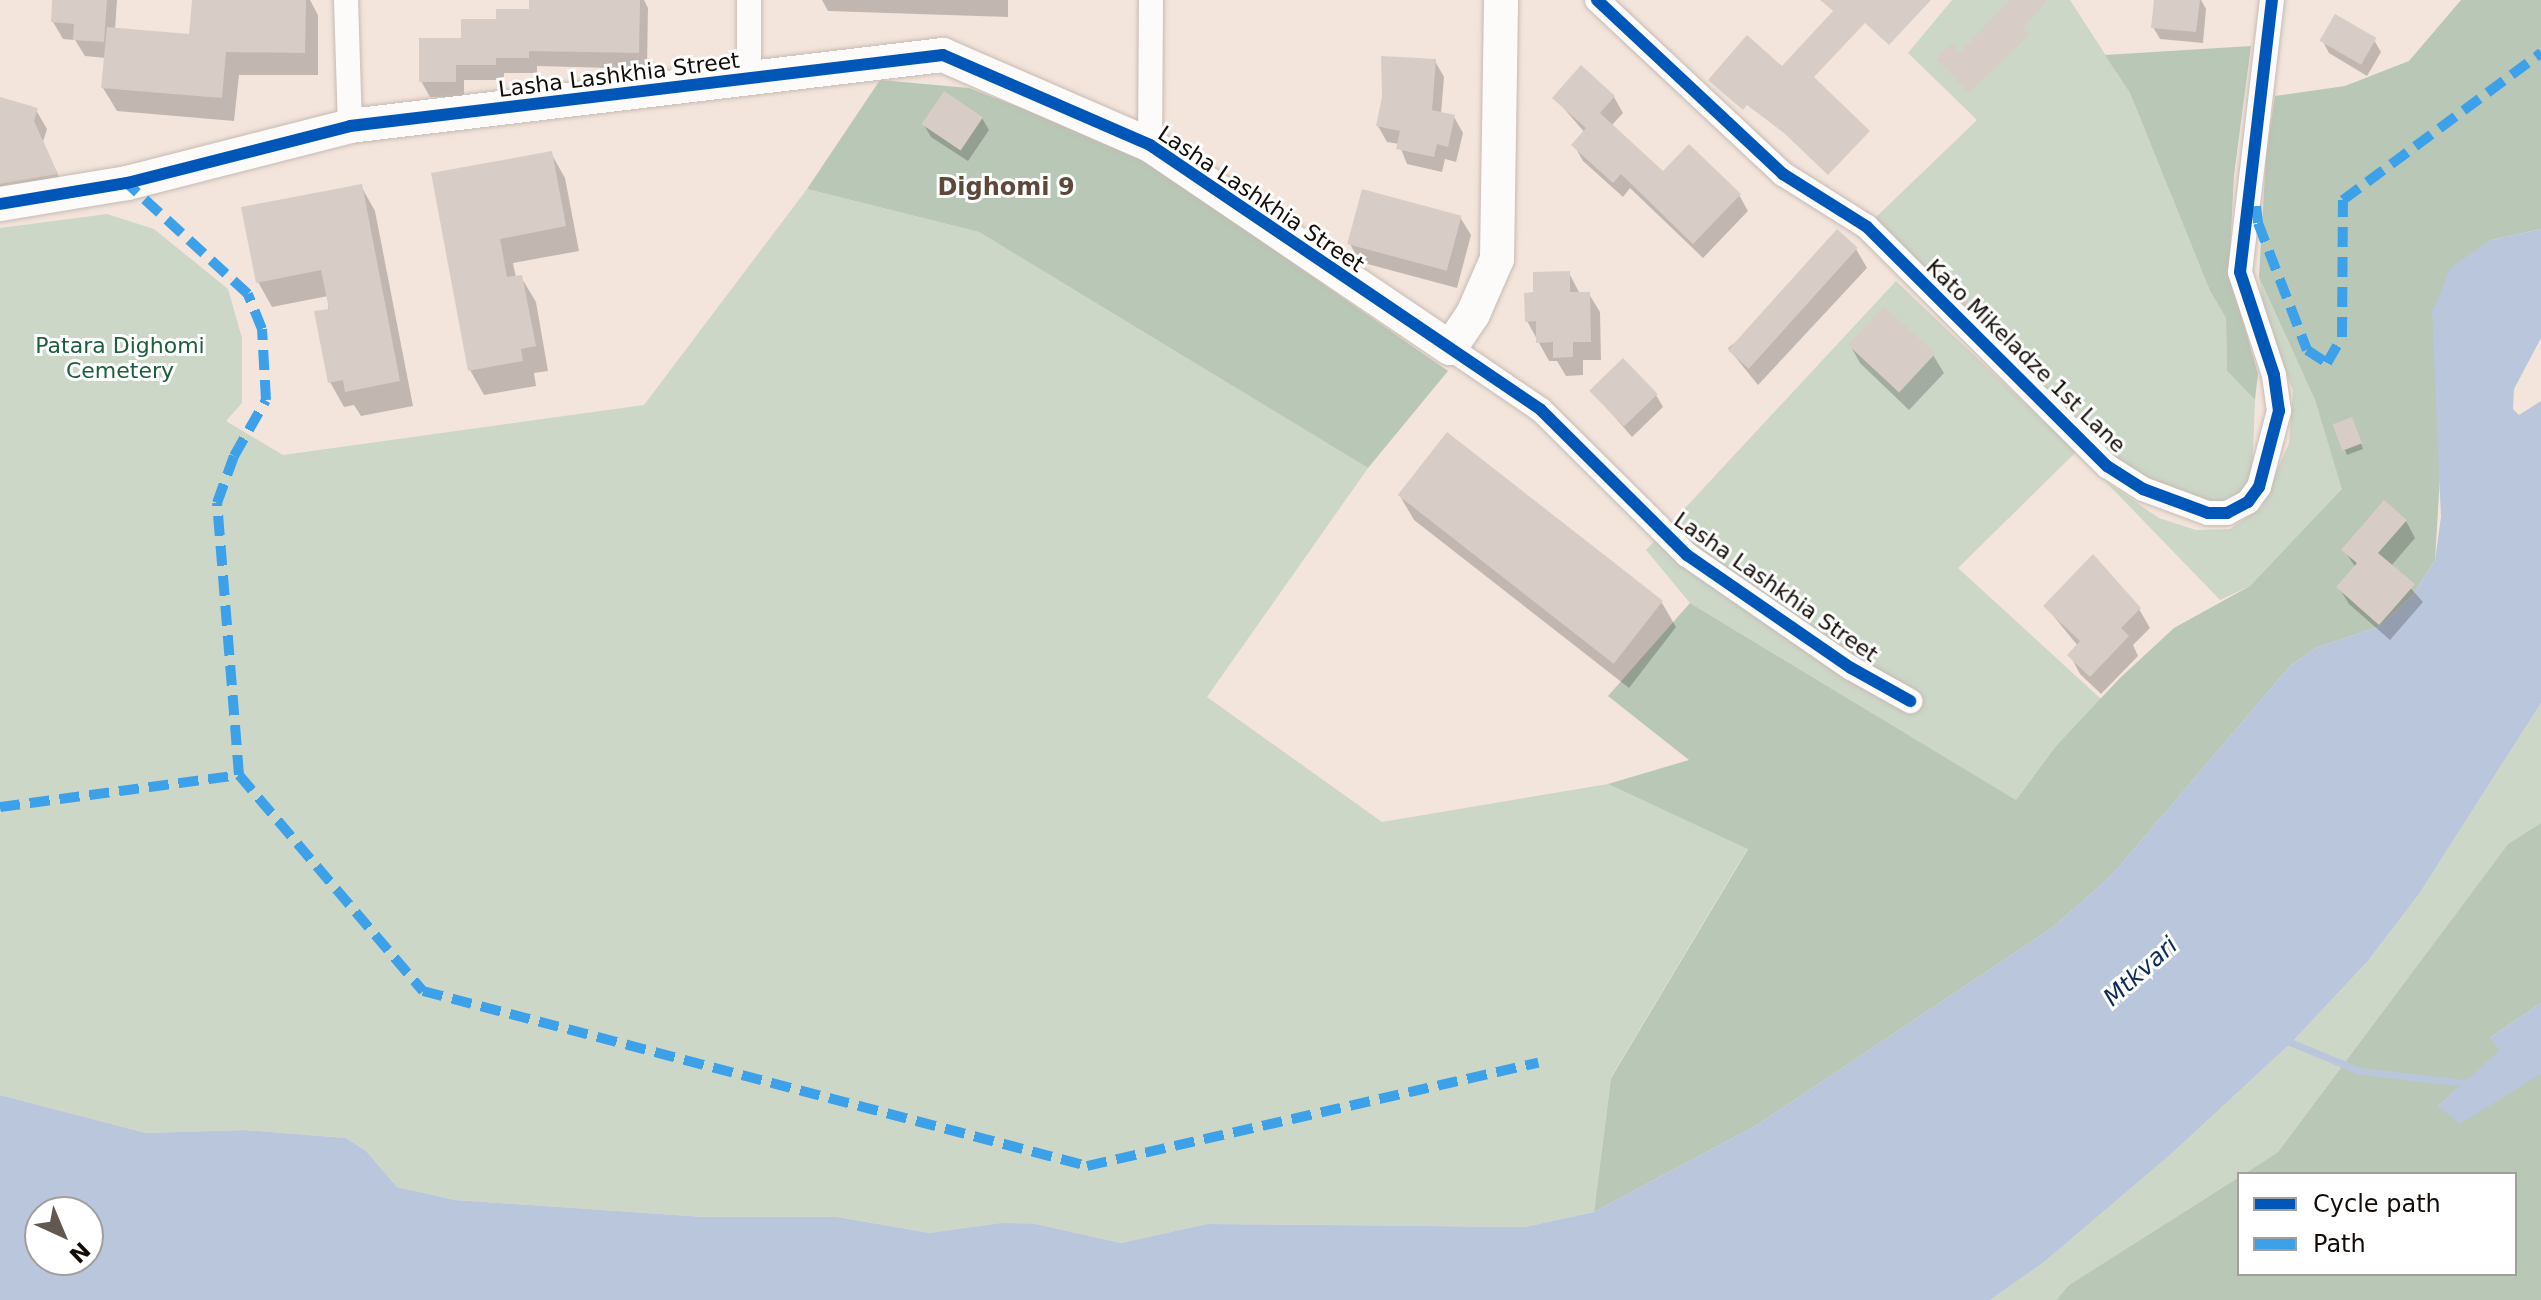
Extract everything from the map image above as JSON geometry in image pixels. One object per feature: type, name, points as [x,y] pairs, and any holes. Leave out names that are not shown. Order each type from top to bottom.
[{"type":"street","points":[[346,0],[350,126]]},
{"type":"street","points":[[749,0],[749,80]]},
{"type":"street","points":[[1150,145],[1151,0]]},
{"type":"street","points":[[1450,348],[1473,314],[1497,259],[1501,0]]},
{"type":"street","name":"Kato Mikeladze 1st Lane","points":[[1597,0],[1783,174],[1867,227],[2107,466],[2143,489],[2208,513],[2227,513],[2248,502],[2259,487],[2279,411],[2274,375],[2240,272],[2251,151],[2272,0]]},
{"type":"street","name":"Lasha Lashkhia Street","points":[[0,204],[127,183],[350,126],[943,55],[1150,145],[1541,410],[1687,555],[1851,668],[1910,701]]},
{"type":"green space","points":[[1952,0],[2070,0],[2130,93],[2210,291],[2226,318],[2227,371],[2255,400],[2252,477],[2243,492],[2226,503],[2205,502],[2151,482],[2110,455],[1874,219],[1977,120],[1908,53]]},
{"type":"green space","points":[[2461,0],[2541,0],[2541,229],[2491,240],[2441,461],[2435,560],[2412,596],[2380,626],[2316,648],[2290,666],[2111,876],[2053,927],[1757,1125],[1594,1212],[1611,1078],[1748,849],[1608,784],[1689,760],[1608,696],[1690,603],[2016,800],[2056,746],[2120,678],[2174,628],[2250,586],[2342,489],[2315,400],[2259,277],[2266,156],[2275,96],[2345,86],[2409,61]]},
{"type":"green space","points":[[2251,46],[2234,175],[2229,271],[2258,374],[2255,400],[2227,371],[2226,318],[2210,291],[2130,93],[2105,55]]},
{"type":"green space","points":[[880,80],[969,88],[1157,160],[1227,217],[1448,371],[1368,468],[979,232],[807,189]]},
{"type":"green space","name":"Patara Dighomi Cemetery","points":[[807,189],[979,232],[1368,468],[1207,697],[1382,822],[1608,784],[1748,848],[1611,1077],[1594,1212],[1525,1227],[1207,1224],[1121,1243],[1036,1224],[930,1233],[837,1217],[704,1217],[455,1200],[397,1187],[366,1151],[346,1138],[244,1130],[146,1133],[0,1095],[0,228],[107,214],[154,229],[228,289],[242,338],[242,403],[226,421],[283,455],[644,405]]},
{"type":"green space","points":[[2259,277],[2315,400],[2343,489],[2250,586],[2220,600],[2105,481],[2159,518],[2196,530],[2230,529],[2261,508],[2289,443],[2293,391],[2265,318]]},
{"type":"green space","points":[[1896,281],[2076,452],[1958,568],[2101,699],[2056,746],[2016,800],[1690,603],[1646,550]]},
{"type":"green space","points":[[2541,703],[2541,823],[2508,844],[2278,1152],[2247,1172],[2237,1172],[2237,1178],[2069,1285],[2056,1300],[1990,1300],[2044,1262],[2170,1155],[2291,1043],[2367,962],[2419,894]]},
{"type":"green space","points":[[2541,823],[2541,1003],[2491,1037],[2500,1051],[2438,1106],[2541,1074],[2541,1300],[2056,1300],[2069,1285],[2237,1178],[2237,1276],[2517,1276],[2517,1172],[2247,1172],[2278,1152],[2508,844]]},
{"type":"water","name":"Mtkvari","points":[[2541,229],[2541,338],[2514,389],[2513,409],[2519,415],[2541,401],[2541,703],[2419,894],[2367,962],[2291,1043],[2170,1155],[2044,1262],[1990,1300],[0,1300],[0,1095],[146,1133],[244,1130],[346,1138],[366,1151],[397,1187],[455,1200],[704,1217],[837,1217],[930,1233],[1003,1223],[1036,1224],[1121,1243],[1207,1224],[1525,1227],[1594,1212],[1757,1125],[2053,927],[2111,876],[2290,666],[2316,648],[2380,626],[2412,596],[2435,560],[2441,517],[2432,312],[2451,267],[2491,240]]},
{"type":"water","points":[[2541,1003],[2541,1074],[2460,1124],[2438,1106],[2499,1051],[2491,1037]]},
{"type":"building","points":[[52,0],[107,0],[104,42],[73,40],[74,24],[51,22]]},
{"type":"building","points":[[192,0],[306,0],[305,53],[226,52],[222,98],[101,88],[107,27],[189,34]]},
{"type":"building","points":[[529,0],[640,0],[639,53],[529,51],[529,58],[496,58],[496,65],[456,65],[456,82],[419,82],[419,38],[461,38],[461,19],[496,19],[496,9],[529,9]]},
{"type":"building","points":[[1820,0],[1931,0],[1889,45],[1865,23],[1814,77],[1870,131],[1828,175],[1784,133],[1747,105],[1743,110],[1708,80],[1747,35],[1782,66],[1833,11]]},
{"type":"building","points":[[2010,0],[2048,0],[2023,28],[2029,35],[1969,93],[1936,59],[1952,43],[1960,52]]},
{"type":"building","points":[[2154,0],[2200,0],[2196,32],[2151,28]]},
{"type":"building","points":[[2335,14],[2377,38],[2361,65],[2320,41]]},
{"type":"building","points":[[1381,56],[1436,59],[1432,110],[1455,115],[1448,147],[1437,144],[1434,157],[1396,149],[1400,131],[1376,126],[1382,97]]},
{"type":"building","points":[[1581,65],[1615,96],[1600,113],[1663,171],[1689,144],[1741,194],[1693,244],[1621,174],[1613,183],[1571,145],[1586,128],[1552,98]]},
{"type":"building","points":[[944,91],[983,117],[961,150],[922,124]]},
{"type":"building","points":[[0,97],[38,108],[34,121],[58,174],[0,184]]},
{"type":"building","points":[[552,151],[566,226],[500,239],[507,277],[522,275],[536,346],[521,349],[523,361],[468,371],[431,173]]},
{"type":"building","points":[[362,184],[400,381],[345,392],[343,380],[328,383],[314,311],[329,309],[321,270],[256,283],[241,207]]},
{"type":"building","points":[[1362,189],[1461,216],[1447,271],[1347,244]]},
{"type":"building","points":[[1837,229],[1858,248],[1749,369],[1728,350]]},
{"type":"building","points":[[1570,271],[1570,292],[1590,292],[1591,342],[1573,342],[1573,357],[1553,358],[1553,342],[1536,343],[1536,321],[1525,322],[1524,293],[1533,292],[1533,272]]},
{"type":"building","points":[[1884,306],[1935,354],[1899,393],[1848,345]]},
{"type":"building","points":[[1623,358],[1658,394],[1624,427],[1589,391]]},
{"type":"building","points":[[2352,417],[2362,443],[2342,451],[2332,425]]},
{"type":"building","points":[[1447,432],[1663,601],[1614,664],[1398,495]]},
{"type":"building","points":[[2384,500],[2407,520],[2378,553],[2415,584],[2379,625],[2336,587],[2357,563],[2341,550]]},
{"type":"building","points":[[2093,554],[2141,608],[2121,628],[2129,636],[2090,677],[2067,655],[2080,641],[2043,606]]},
{"type":"waterway","points":[[2285,1040],[2360,1071],[2464,1083]]},
{"type":"marked path","points":[[2256,206],[2258,223],[2307,350],[2327,363],[2342,337],[2343,200],[2541,53]]},
{"type":"marked path","points":[[0,807],[239,775],[217,503],[234,456],[266,400],[262,329],[248,294],[127,183]]},
{"type":"marked path","points":[[239,775],[423,991],[1087,1166],[1538,1063]]},
{"type":"cycle path","points":[[1597,0],[1783,174],[1867,227],[2107,466],[2143,489],[2208,513],[2227,513],[2248,502],[2259,487],[2279,411],[2274,375],[2240,272],[2272,0]]},
{"type":"cycle path","points":[[0,204],[127,183],[350,126],[943,55],[1150,145],[1541,410],[1687,555],[1851,668],[1910,701]]},
{"type":"district","name":"Dighomi 9","points":[[1006,188]]}]
